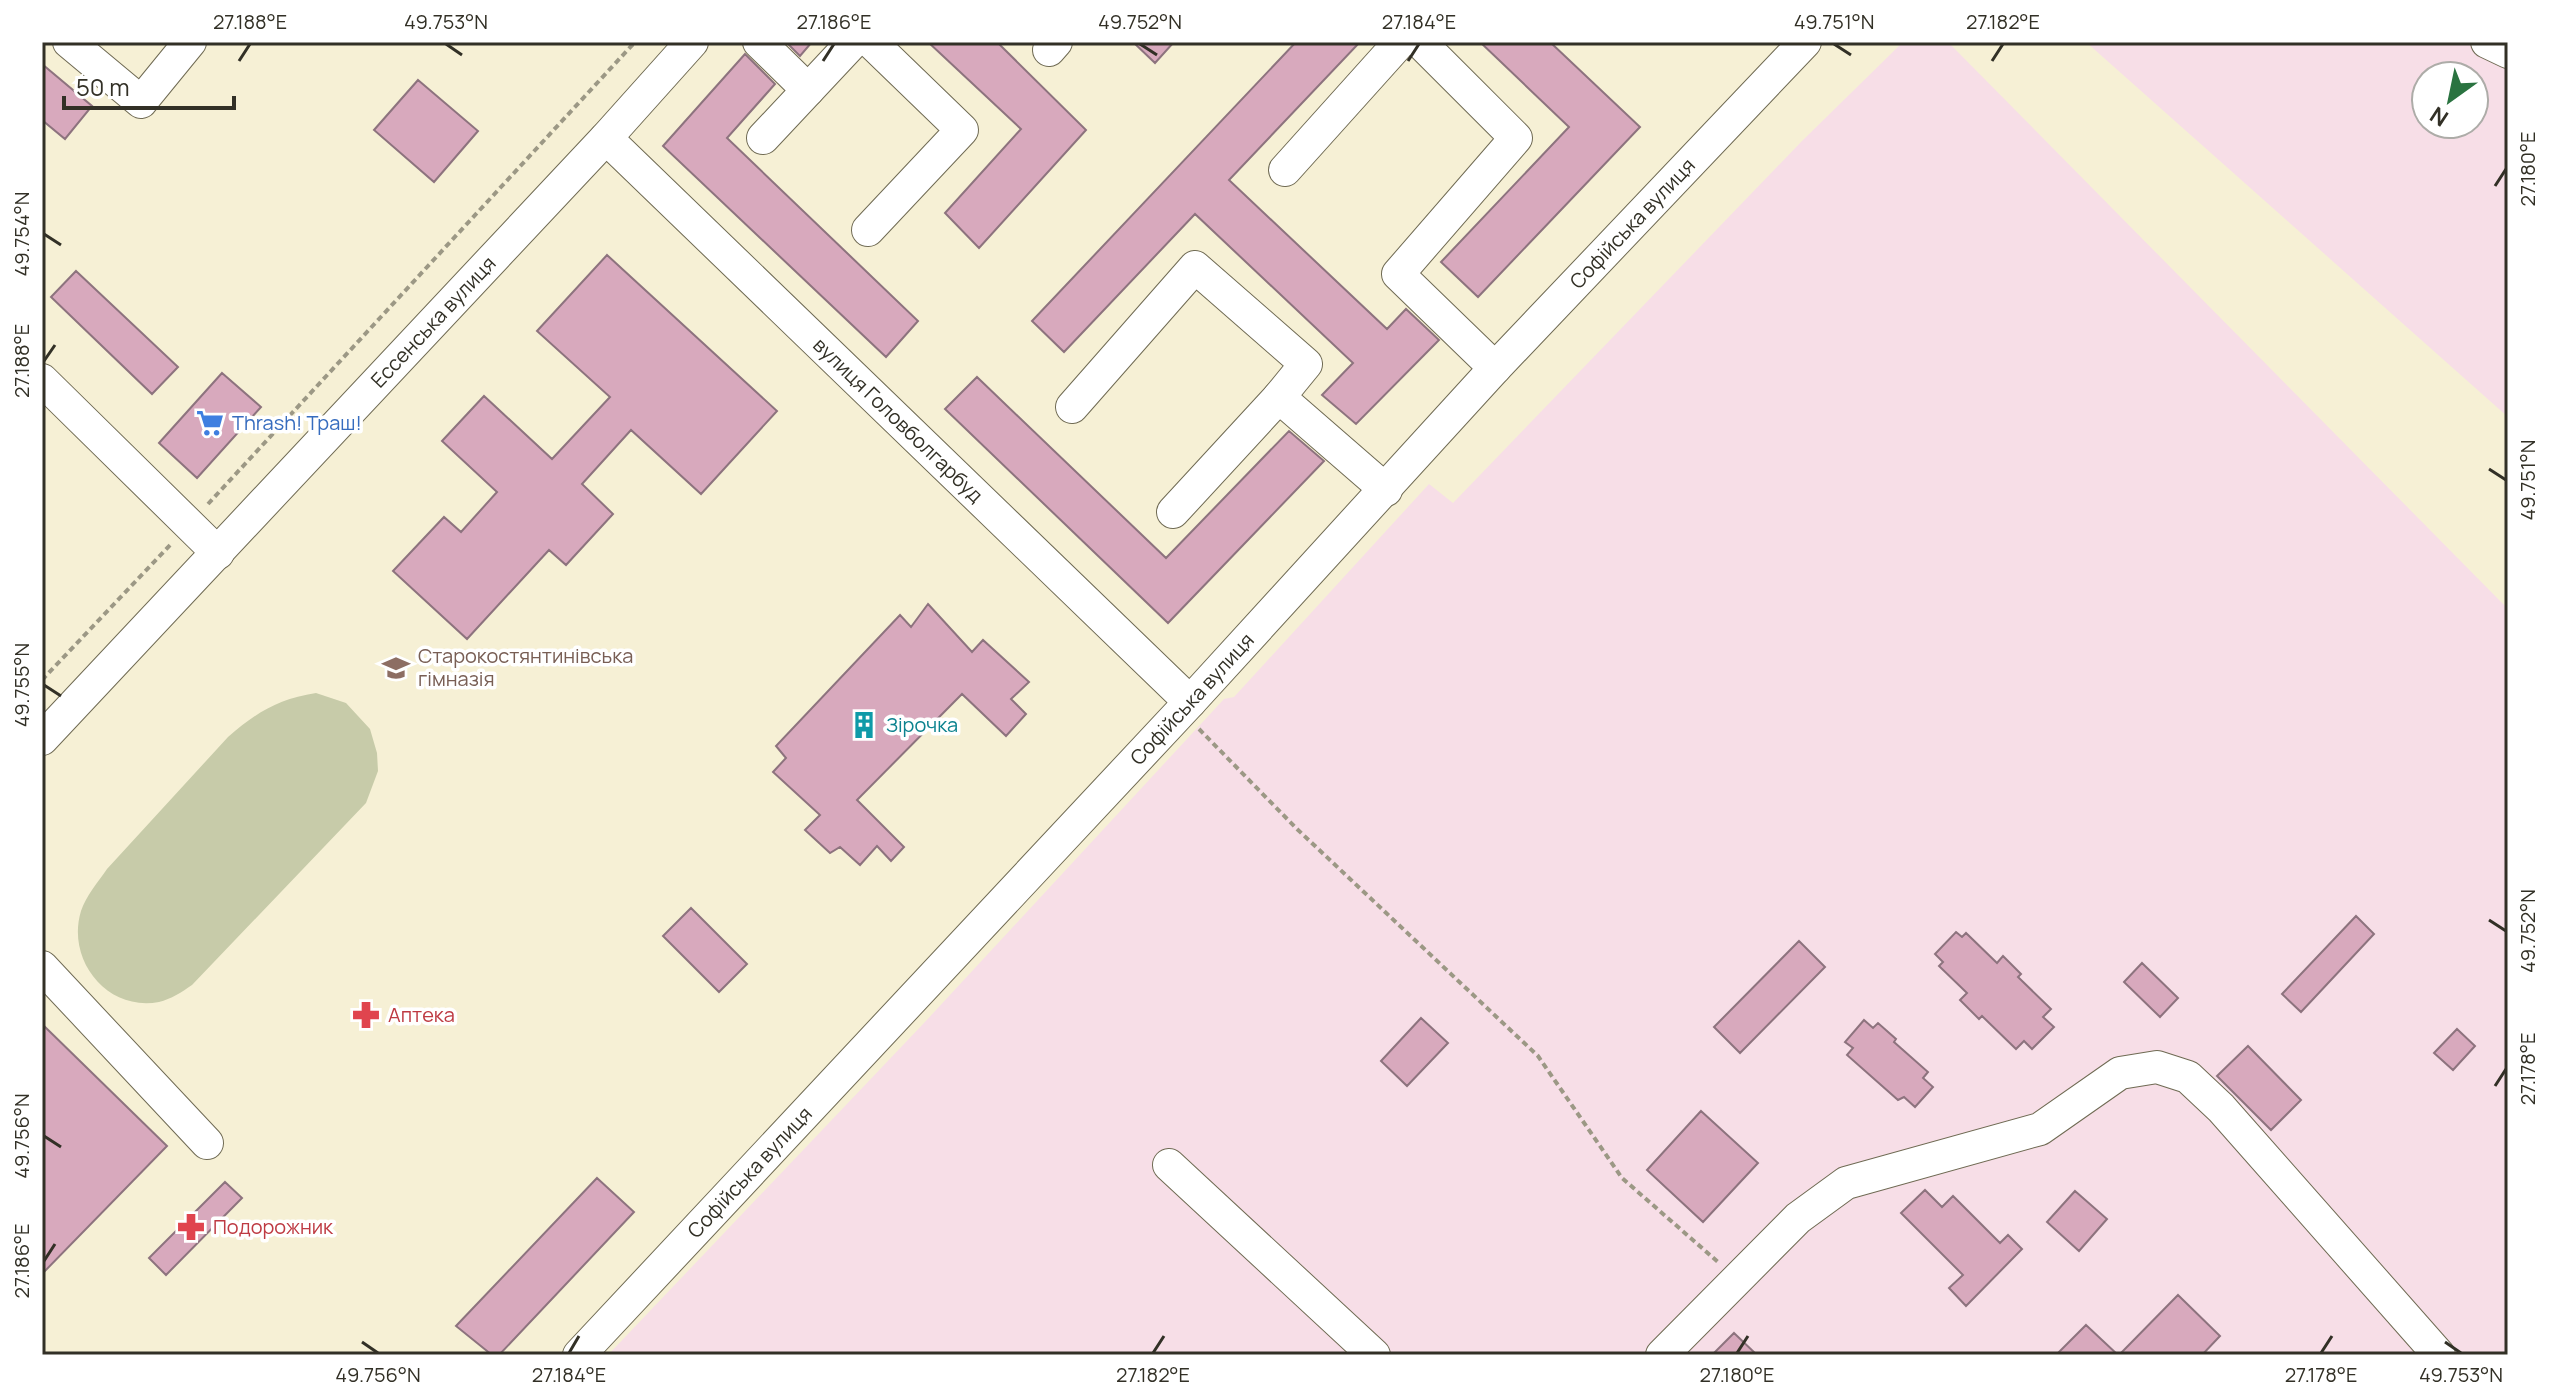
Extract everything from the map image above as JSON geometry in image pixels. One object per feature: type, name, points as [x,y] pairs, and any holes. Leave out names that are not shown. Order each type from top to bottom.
[{"type":"street","points":[[69,42],[141,102],[190,42]]},
{"type":"street","name":"Ессенська вулиця","points":[[42,739],[606,138],[692,42]]},
{"type":"street","points":[[759,42],[808,90]]},
{"type":"street","points":[[763,138],[853,42]]},
{"type":"street","points":[[868,230],[962,130],[871,42]]},
{"type":"street","points":[[1285,170],[1400,42]]},
{"type":"street","points":[[1420,42],[1516,138],[1398,274],[1495,368]]},
{"type":"street","name":"Софійська вулиця","points":[[579,1355],[1191,712],[1495,368],[1805,42]]},
{"type":"street","points":[[2487,42],[2508,52]]},
{"type":"street","name":"вулиця Головболгарбуд","points":[[606,138],[1191,712]]},
{"type":"street","points":[[1072,407],[1195,267],[1306,364],[1173,512]]},
{"type":"street","points":[[42,380],[218,553]]},
{"type":"street","points":[[1279,397],[1386,490]]},
{"type":"street","points":[[42,967],[207,1143]]},
{"type":"street","points":[[1662,1355],[1798,1218],[1846,1183],[2040,1129],[2120,1073],[2157,1067],[2188,1077],[2221,1108],[2420,1343],[2439,1355]]},
{"type":"street","points":[[1169,1165],[1374,1355]]},
{"type":"path","points":[[42,680],[635,42]]},
{"type":"path","points":[[1191,712],[1297,829],[1538,1056],[1622,1178],[1738,1279]]},
{"type":"shaded area","points":[[1903,42],[1948,42],[2508,609],[2508,1355],[608,1355],[924,1023],[1224,699],[1234,697],[1429,484],[1453,503],[1802,141]]},
{"type":"shaded area","points":[[2086,42],[2508,42],[2508,417]]},
{"type":"green space","points":[[316,693],[346,703],[370,729],[378,771],[366,803],[192,985],[159,1002],[140,1003],[108,991],[85,964],[80,947],[78,929],[81,911],[96,884],[228,737],[269,708]]},
{"type":"building","points":[[786,42],[812,42],[800,56]]},
{"type":"building","points":[[928,42],[997,42],[1086,130],[979,248],[945,213],[1021,129]]},
{"type":"building","points":[[1133,42],[1174,42],[1155,63]]},
{"type":"building","points":[[1296,42],[1360,42],[1229,180],[1387,329],[1406,309],[1439,340],[1356,424],[1322,395],[1353,363],[1195,214],[1064,352],[1032,321]]},
{"type":"building","points":[[1480,42],[1550,42],[1640,127],[1478,297],[1441,262],[1569,127]]},
{"type":"building","points":[[745,54],[775,84],[727,138],[918,321],[886,357],[663,146]]},
{"type":"building","points":[[42,64],[92,106],[65,139],[42,120]]},
{"type":"building","points":[[418,80],[478,131],[434,182],[374,130]]},
{"type":"building","points":[[607,255],[777,411],[701,494],[631,430],[582,484],[613,514],[566,565],[549,550],[467,639],[393,571],[444,517],[461,532],[497,492],[442,441],[484,396],[552,459],[610,397],[537,331]]},
{"type":"building","points":[[76,271],[178,367],[152,394],[51,297]]},
{"type":"building","points":[[222,373],[261,407],[197,478],[159,443]]},
{"type":"building","points":[[977,377],[1166,558],[1289,431],[1324,461],[1168,623],[945,409]]},
{"type":"building","name":"Зірочка","points":[[928,604],[972,652],[983,640],[1029,682],[1011,699],[1026,714],[1006,736],[962,694],[857,800],[904,847],[891,861],[877,846],[860,865],[840,847],[830,853],[805,830],[820,815],[773,772],[786,758],[776,746],[900,615],[911,627]]},
{"type":"building","points":[[691,908],[747,964],[719,992],[663,936]]},
{"type":"building","points":[[2356,916],[2374,934],[2301,1012],[2282,994]]},
{"type":"building","points":[[1956,932],[1962,937],[1966,933],[1997,963],[2003,956],[2021,974],[2018,977],[2051,1009],[2043,1017],[2054,1027],[2032,1049],[2024,1041],[2016,1049],[1982,1016],[1979,1019],[1960,1000],[1967,993],[1939,966],[1943,962],[1935,954]]},
{"type":"building","points":[[1799,941],[1825,967],[1740,1053],[1714,1027]]},
{"type":"building","points":[[2142,963],[2178,998],[2160,1017],[2124,982]]},
{"type":"building","points":[[1421,1018],[1448,1043],[1407,1086],[1381,1061]]},
{"type":"building","points":[[1864,1020],[1873,1028],[1878,1023],[1928,1072],[1923,1078],[1933,1087],[1915,1107],[1904,1097],[1898,1100],[1847,1055],[1853,1048],[1845,1042]]},
{"type":"building","points":[[42,1024],[167,1146],[42,1274]]},
{"type":"building","points":[[2457,1029],[2475,1046],[2453,1070],[2434,1053]]},
{"type":"building","points":[[2248,1046],[2301,1100],[2271,1130],[2217,1076]]},
{"type":"building","points":[[1701,1111],[1758,1163],[1703,1222],[1647,1170]]},
{"type":"building","points":[[597,1178],[634,1212],[499,1355],[492,1355],[456,1326]]},
{"type":"building","points":[[225,1182],[242,1198],[166,1275],[149,1258]]},
{"type":"building","points":[[1925,1190],[1942,1207],[1953,1196],[2000,1243],[2008,1235],[2022,1249],[1966,1306],[1949,1288],[1963,1275],[1901,1213]]},
{"type":"building","points":[[2075,1191],[2107,1219],[2079,1251],[2047,1222]]},
{"type":"building","points":[[2178,1295],[2220,1336],[2202,1355],[2119,1355]]},
{"type":"building","points":[[2086,1325],[2118,1355],[2056,1355]]},
{"type":"building","points":[[1734,1333],[1757,1355],[1712,1355]]},
{"type":"place","name":"Thrash! Траш!","points":[[210,423]]},
{"type":"place","name":"Старокостянтинівська гімназія","points":[[396,668]]},
{"type":"place","name":"Зірочка","points":[[864,725]]},
{"type":"place","name":"Аптека","points":[[366,1015]]},
{"type":"place","name":"Подорожник","points":[[191,1227]]}]
